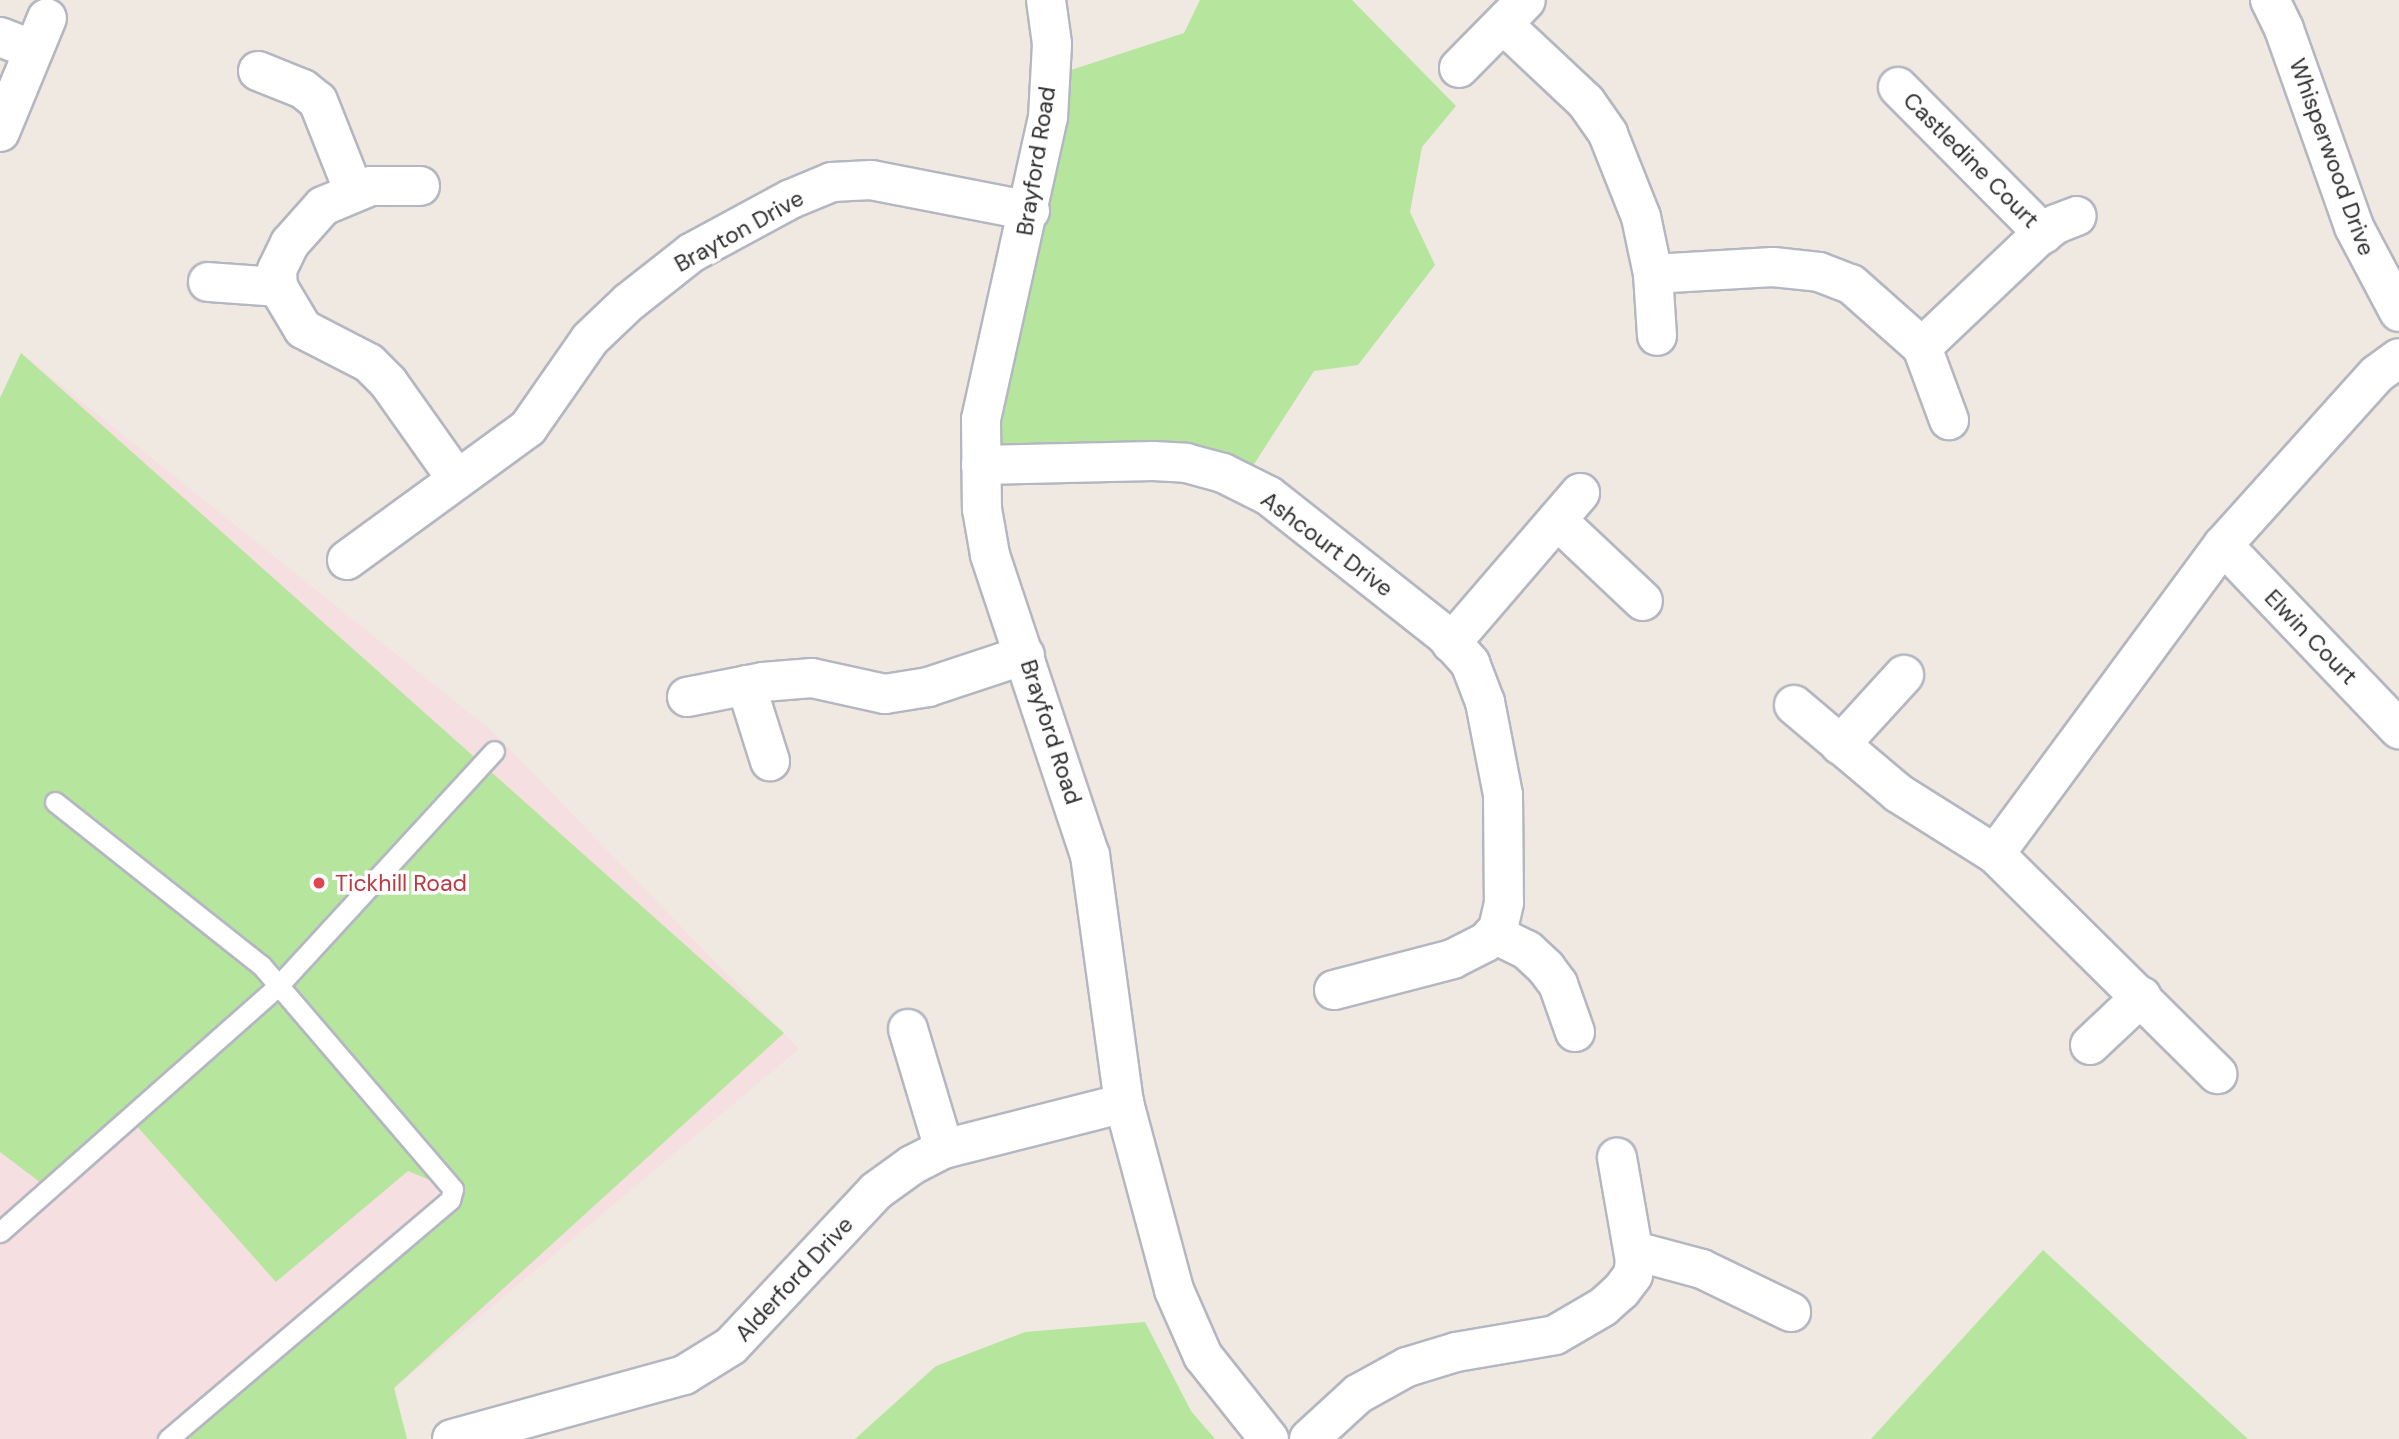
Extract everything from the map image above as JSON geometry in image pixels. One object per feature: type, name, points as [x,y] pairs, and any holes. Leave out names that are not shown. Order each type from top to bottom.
[{"type":"street","name":"Brayford Road","points":[[1046,0],[1052,44],[1048,117],[1030,211],[981,419],[981,465],[990,555],[1090,855],[1124,1103],[1174,1290],[1203,1356],[1269,1439]]},
{"type":"street","name":"Whisperwood Drive","points":[[2270,0],[2284,29],[2354,227],[2399,312]]},
{"type":"street","points":[[1459,68],[1515,13],[1586,102],[1608,134],[1641,217],[1653,274],[1657,336]]},
{"type":"street","points":[[0,132],[27,35]]},
{"type":"street","points":[[258,71],[303,89],[318,102],[354,192]]},
{"type":"street","name":"Castledine Court","points":[[1898,87],[2043,234]]},
{"type":"street","name":"Brayton Drive","points":[[347,560],[528,428],[590,340],[629,302],[691,253],[791,199],[832,182],[870,180],[1030,211]]},
{"type":"street","points":[[420,186],[391,184],[354,192],[323,206],[304,222],[277,270],[278,287],[303,329],[369,363],[388,382],[456,478]]},
{"type":"street","name":"Castledine Court","points":[[1922,347],[2043,234],[2077,216]]},
{"type":"street","points":[[1653,274],[1773,267],[1819,272],[1851,284],[1922,347],[1949,420]]},
{"type":"street","points":[[208,282],[278,287]]},
{"type":"street","points":[[1995,854],[2223,545],[2378,374],[2399,358]]},
{"type":"street","name":"Ashcourt Drive","points":[[981,465],[1153,461],[1186,463],[1223,473],[1269,496],[1451,643],[1470,663],[1485,702],[1503,795],[1504,903],[1494,933]]},
{"type":"street","points":[[1451,643],[1569,506],[1643,601]]},
{"type":"street","name":"Elwin Court","points":[[2223,545],[2399,729]]},
{"type":"street","points":[[687,697],[746,685],[812,678],[885,694],[928,687],[1025,655]]},
{"type":"street","points":[[1840,745],[1903,675]]},
{"type":"street","points":[[746,685],[770,761]]},
{"type":"street","points":[[1794,705],[1898,793],[1995,854],[2142,996],[2217,1074]]},
{"type":"street","points":[[1334,990],[1453,959],[1494,933],[1527,950],[1546,968],[1558,984],[1574,1032]]},
{"type":"street","points":[[2090,1045],[2142,996]]},
{"type":"street","points":[[908,1029],[944,1149]]},
{"type":"street","name":"Alderford Drive","points":[[452,1439],[568,1425],[684,1374],[731,1346],[876,1191],[944,1149],[1124,1103]]},
{"type":"street","points":[[1309,1439],[1358,1394],[1407,1367],[1456,1352],[1555,1335],[1585,1318],[1621,1291],[1633,1275],[1635,1251],[1617,1158]]},
{"type":"street","points":[[1635,1251],[1702,1269],[1791,1312]]},
{"type":"lane","points":[[0,1232],[278,986],[494,751]]},
{"type":"lane","points":[[55,802],[261,965],[453,1189],[450,1200],[168,1439]]},
{"type":"shaded area","name":"Tickhill Road","points":[[21,353],[493,732],[799,1049],[395,1388],[406,1439],[0,1439],[0,398]]},
{"type":"green space","points":[[1200,0],[1352,0],[1456,106],[1422,147],[1410,212],[1435,265],[1358,365],[1314,371],[1247,475],[995,455],[1071,70],[1184,33]]},
{"type":"green space","name":"Tickhill Road","points":[[21,353],[784,1033],[394,1388],[407,1439],[165,1439],[452,1189],[408,1171],[276,1282],[135,1124],[49,1189],[0,1152],[0,398]]},
{"type":"green space","points":[[2043,1250],[2248,1439],[1871,1439]]},
{"type":"green space","points":[[1145,1322],[1191,1411],[1215,1439],[855,1439],[936,1366],[1025,1332]]},
{"type":"place","name":"Tickhill Road","points":[[319,883]]}]
